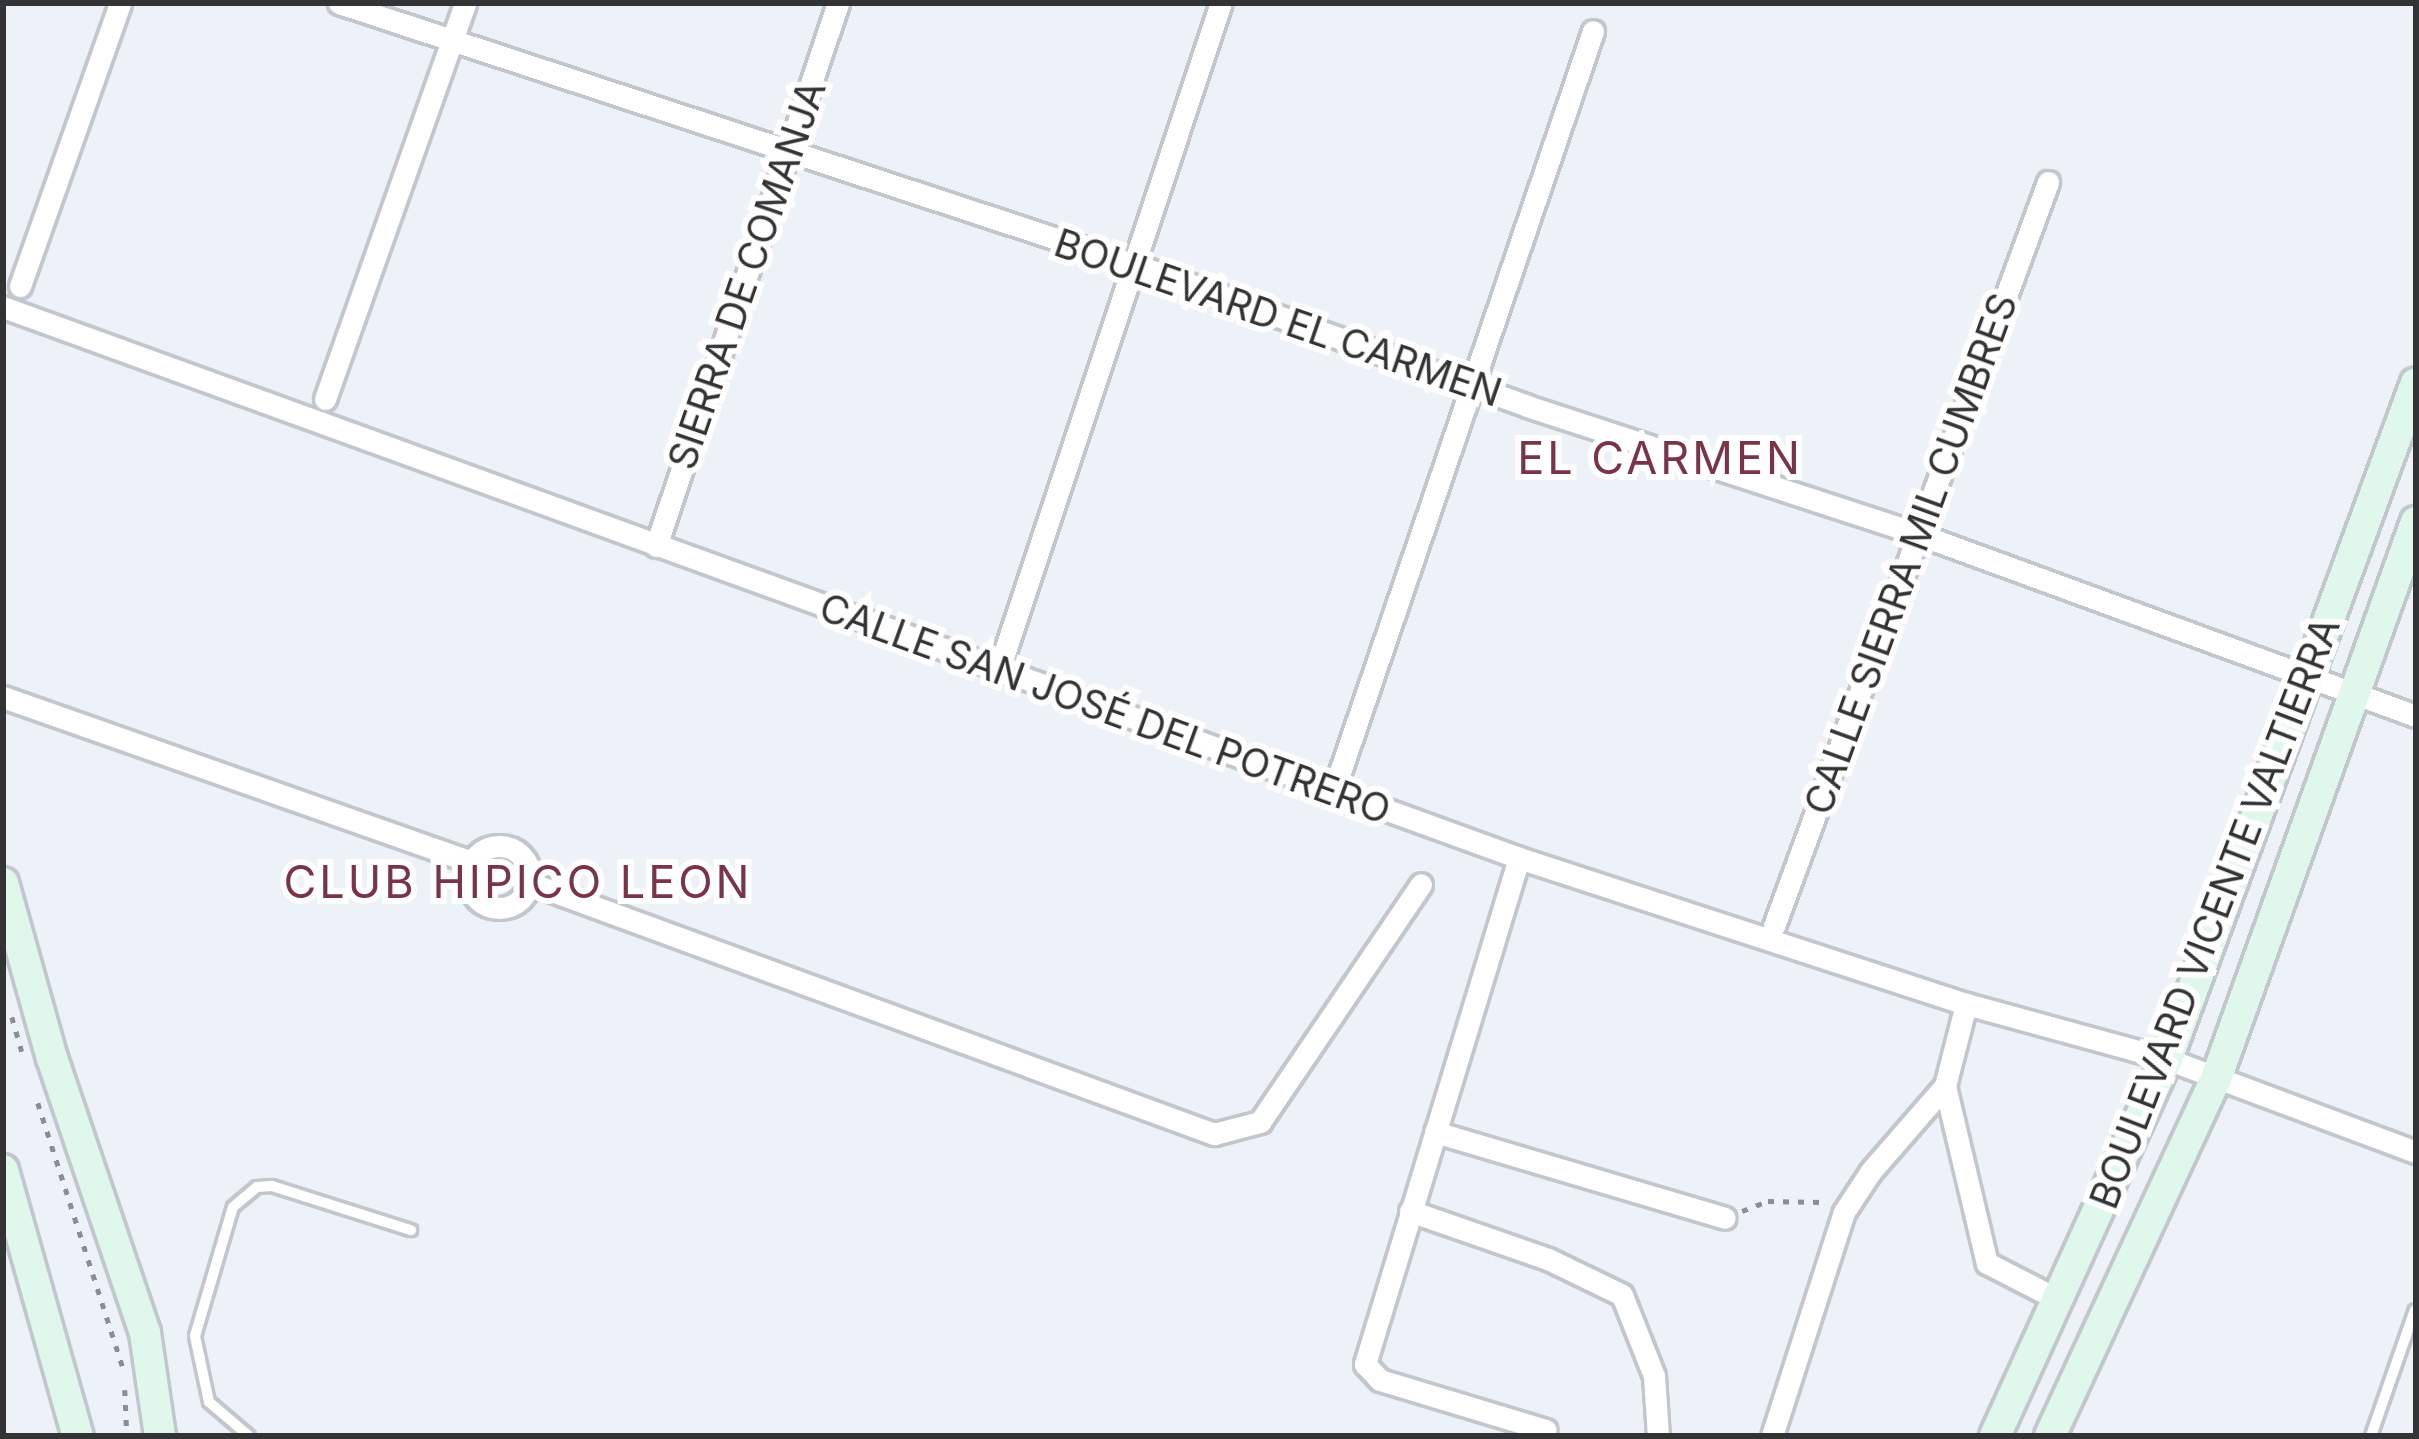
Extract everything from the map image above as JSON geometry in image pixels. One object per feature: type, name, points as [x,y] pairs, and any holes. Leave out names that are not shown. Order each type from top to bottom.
[{"type":"main road","name":"BOULEVARD VICENTE VALTIERRA","points":[[1995,1436],[2167,1059],[2416,382]]},
{"type":"main road","name":"BOULEVARD VICENTE VALTIERRA","points":[[2050,1436],[2216,1079],[2416,522]]},
{"type":"main road","points":[[3,884],[52,1058],[145,1333],[160,1436]]},
{"type":"main road","points":[[3,1170],[78,1436]]},
{"type":"street","points":[[20,286],[119,3]]},
{"type":"street","name":"BOULEVARD EL CARMEN","points":[[339,3],[1133,264],[1471,386],[1918,534],[2416,716]]},
{"type":"street","points":[[325,399],[465,3]]},
{"type":"street","name":"SIERRA DE COMANJA","points":[[656,546],[838,3]]},
{"type":"street","points":[[998,672],[1221,3]]},
{"type":"street","points":[[1339,775],[1593,31]]},
{"type":"street","name":"CALLE SIERRA MIL CUMBRES","points":[[1774,926],[2048,182]]},
{"type":"street","name":"CALLE SAN JOSÉ DEL POTRERO","points":[[3,307],[1519,858],[1966,1004],[2167,1059],[2416,1152]]},
{"type":"street","points":[[3,698],[472,862]]},
{"type":"street","points":[[501,845],[518,852],[529,866],[530,884],[511,906],[482,903],[471,892],[472,862],[484,849],[501,845]]},
{"type":"street","points":[[1519,858],[1366,1354],[1368,1372],[1546,1430]]},
{"type":"street","points":[[530,884],[1214,1134],[1260,1123],[1421,884]]},
{"type":"street","points":[[1772,1436],[1849,1202],[1945,1086],[1966,1004]]},
{"type":"street","points":[[1945,1086],[1987,1263],[2007,1278],[2055,1298]]},
{"type":"street","points":[[1435,1132],[1725,1218]]},
{"type":"street","points":[[1410,1211],[1548,1259],[1622,1295],[1654,1376],[1658,1436]]},
{"type":"lane","points":[[249,1436],[208,1402],[195,1336],[232,1207],[257,1187],[272,1186],[411,1230]]},
{"type":"lane","points":[[2371,1436],[2415,1310]]},
{"type":"path","points":[[8,1001],[24,1061]]},
{"type":"path","points":[[32,1083],[124,1373],[128,1436]]},
{"type":"path","points":[[1725,1218],[1768,1201],[1849,1202]]},
{"type":"district","name":"EL CARMEN","points":[[1660,458]]},
{"type":"district","name":"CLUB HIPICO LEON","points":[[518,882]]}]
